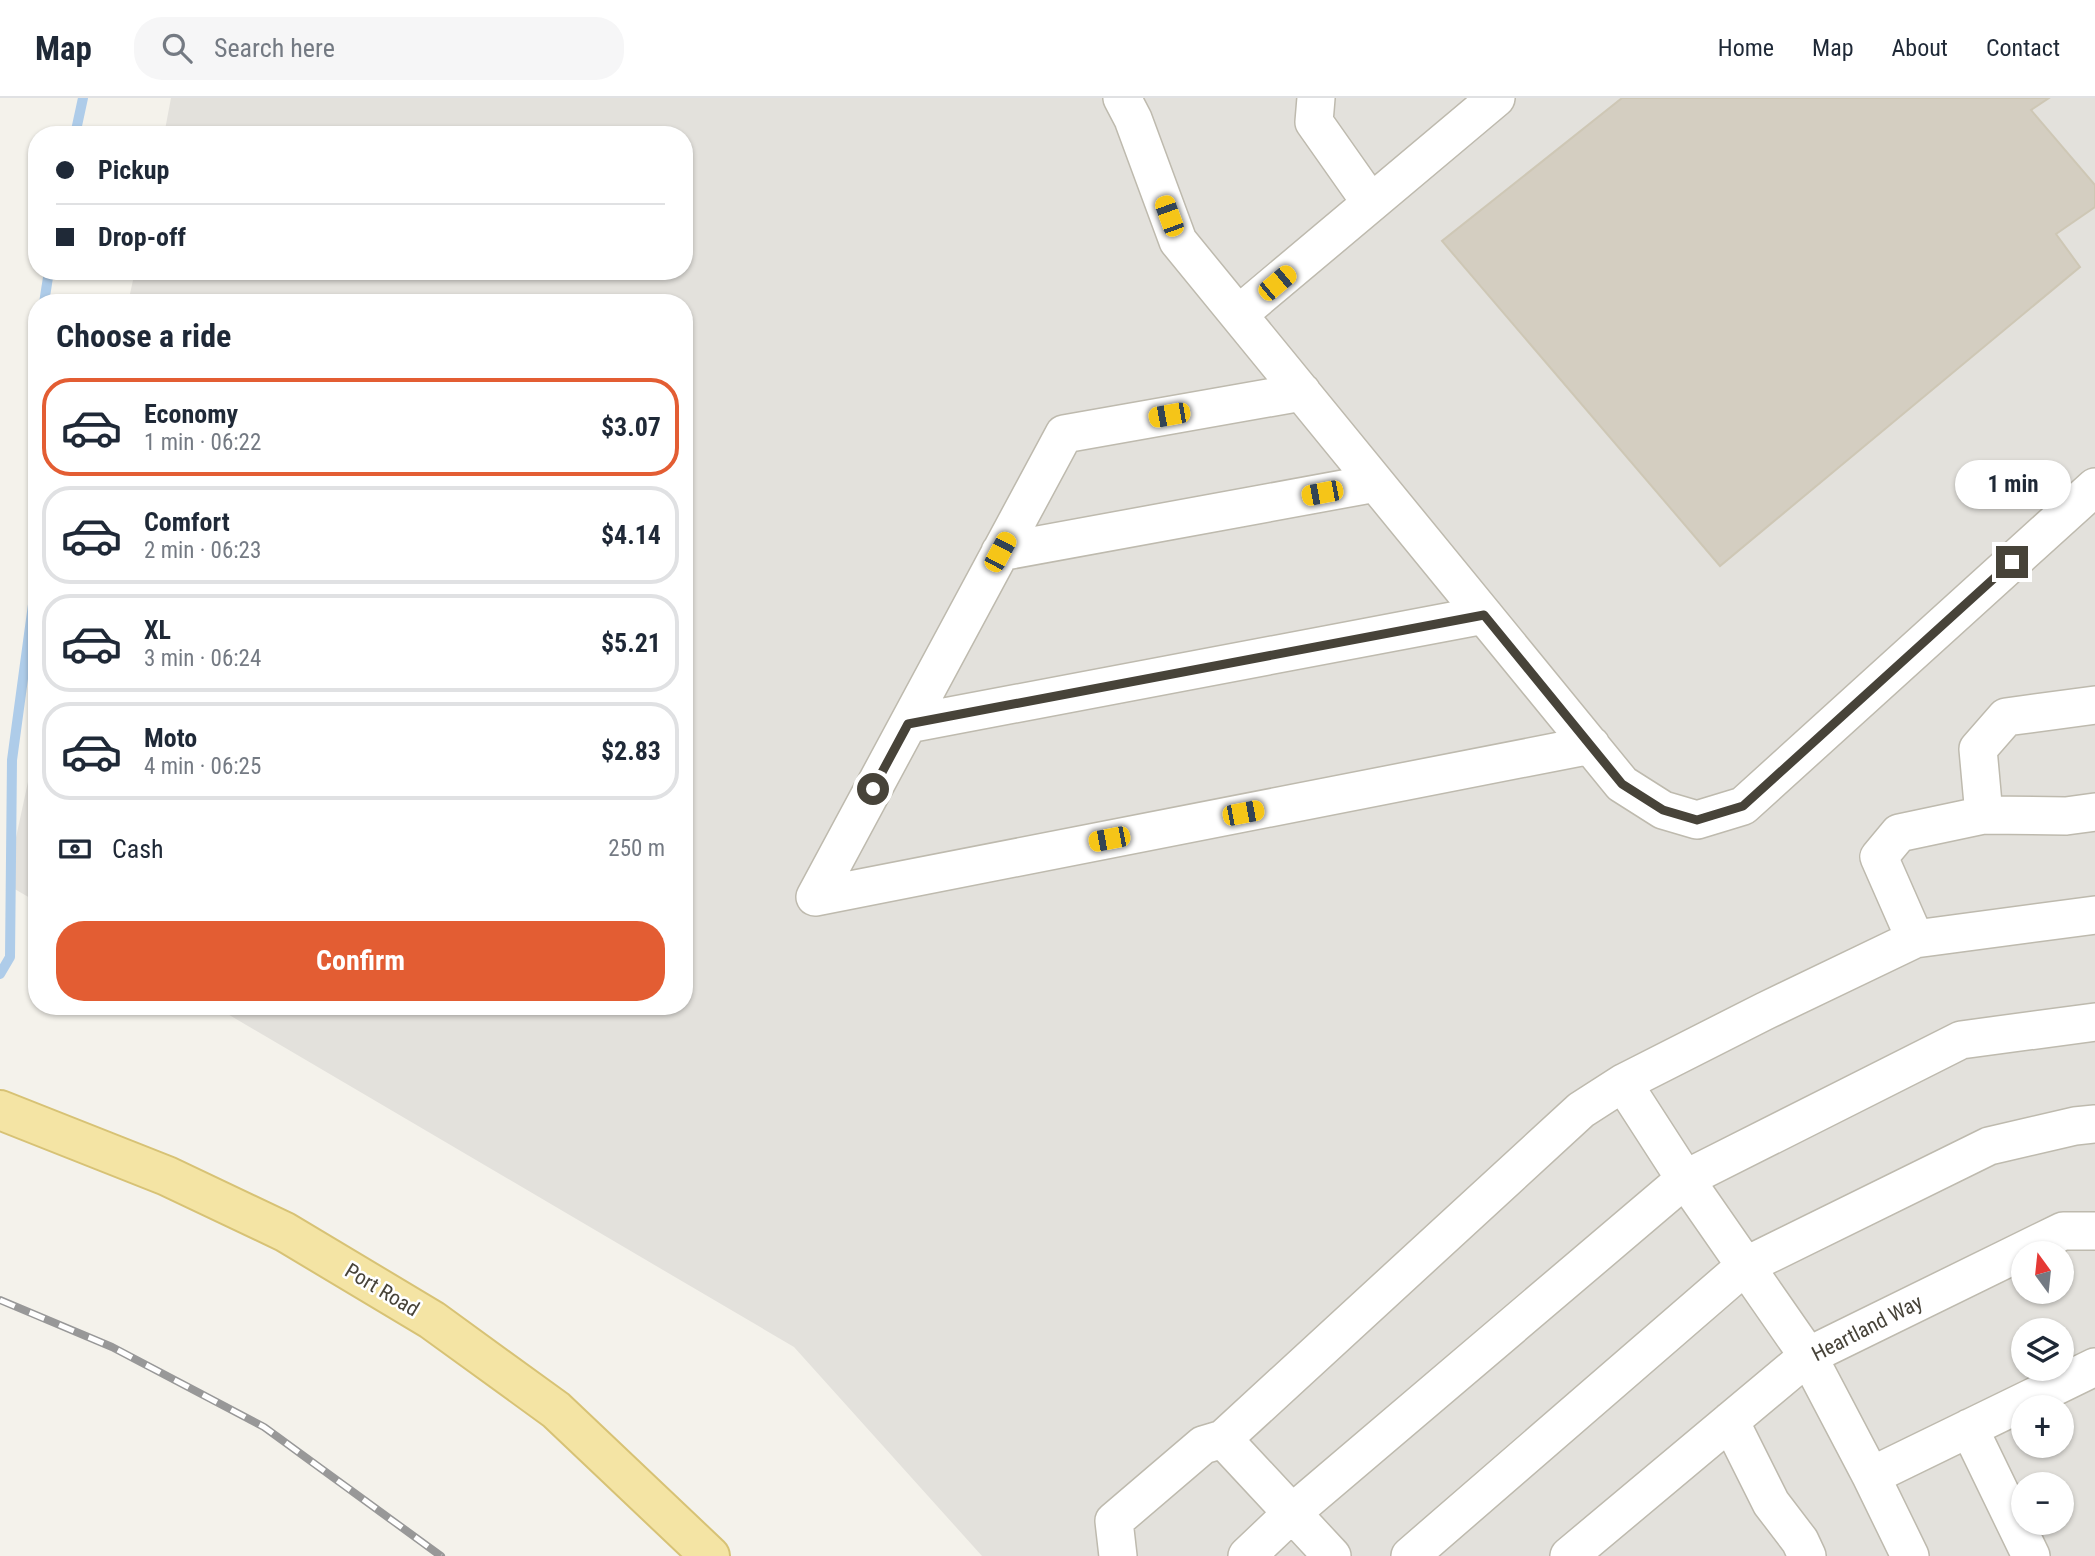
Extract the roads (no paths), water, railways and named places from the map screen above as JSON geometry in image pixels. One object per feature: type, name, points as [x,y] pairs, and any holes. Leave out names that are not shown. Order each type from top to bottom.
[{"type":"main road","name":"Port Road","points":[[0,1110],[167,1176],[285,1232],[432,1320],[556,1410],[710,1556]]},
{"type":"lane","points":[[1316,98],[1314,122],[1371,203]]},
{"type":"lane","points":[[1239,314],[1496,98]]},
{"type":"lane","points":[[1137,105],[1178,241],[1622,784],[1663,810],[1697,820],[1743,806],[2095,487]]},
{"type":"lane","points":[[1301,391],[1064,433],[815,897],[1591,745]]},
{"type":"lane","points":[[1000,552],[1376,483]]},
{"type":"lane","points":[[908,724],[1484,615]]},
{"type":"lane","points":[[1984,815],[1978,750],[2006,717],[2095,705]]},
{"type":"lane","points":[[1915,939],[1879,856],[1899,832],[1984,815],[2066,816],[2095,812]]},
{"type":"lane","points":[[1118,1556],[1115,1521],[1203,1445],[1223,1439],[1581,1110],[1623,1083],[1915,939],[2095,915]]},
{"type":"lane","points":[[1247,1556],[1292,1513],[1685,1179],[1961,1040],[2095,1022]]},
{"type":"lane","points":[[1623,1083],[1685,1179],[1808,1356],[1910,1556]]},
{"type":"lane","points":[[1410,1556],[1745,1266],[1989,1146],[2075,1126],[2095,1124]]},
{"type":"lane","name":"Heartland Way","points":[[1569,1556],[1808,1356],[2063,1231],[2095,1231]]},
{"type":"lane","points":[[1871,1476],[2095,1367]]},
{"type":"lane","points":[[1730,1421],[1771,1503],[1800,1541],[1807,1556]]},
{"type":"lane","points":[[1969,1429],[2031,1556]]},
{"type":"lane","points":[[1223,1439],[1332,1556]]},
{"type":"waterway","points":[[77,126],[83,98]]},
{"type":"waterway","points":[[45,294],[48,280]]},
{"type":"waterway","points":[[0,974],[10,957],[12,760],[28,642]]},
{"type":"railway","points":[[0,1300],[112,1347],[264,1427],[441,1556]]}]
